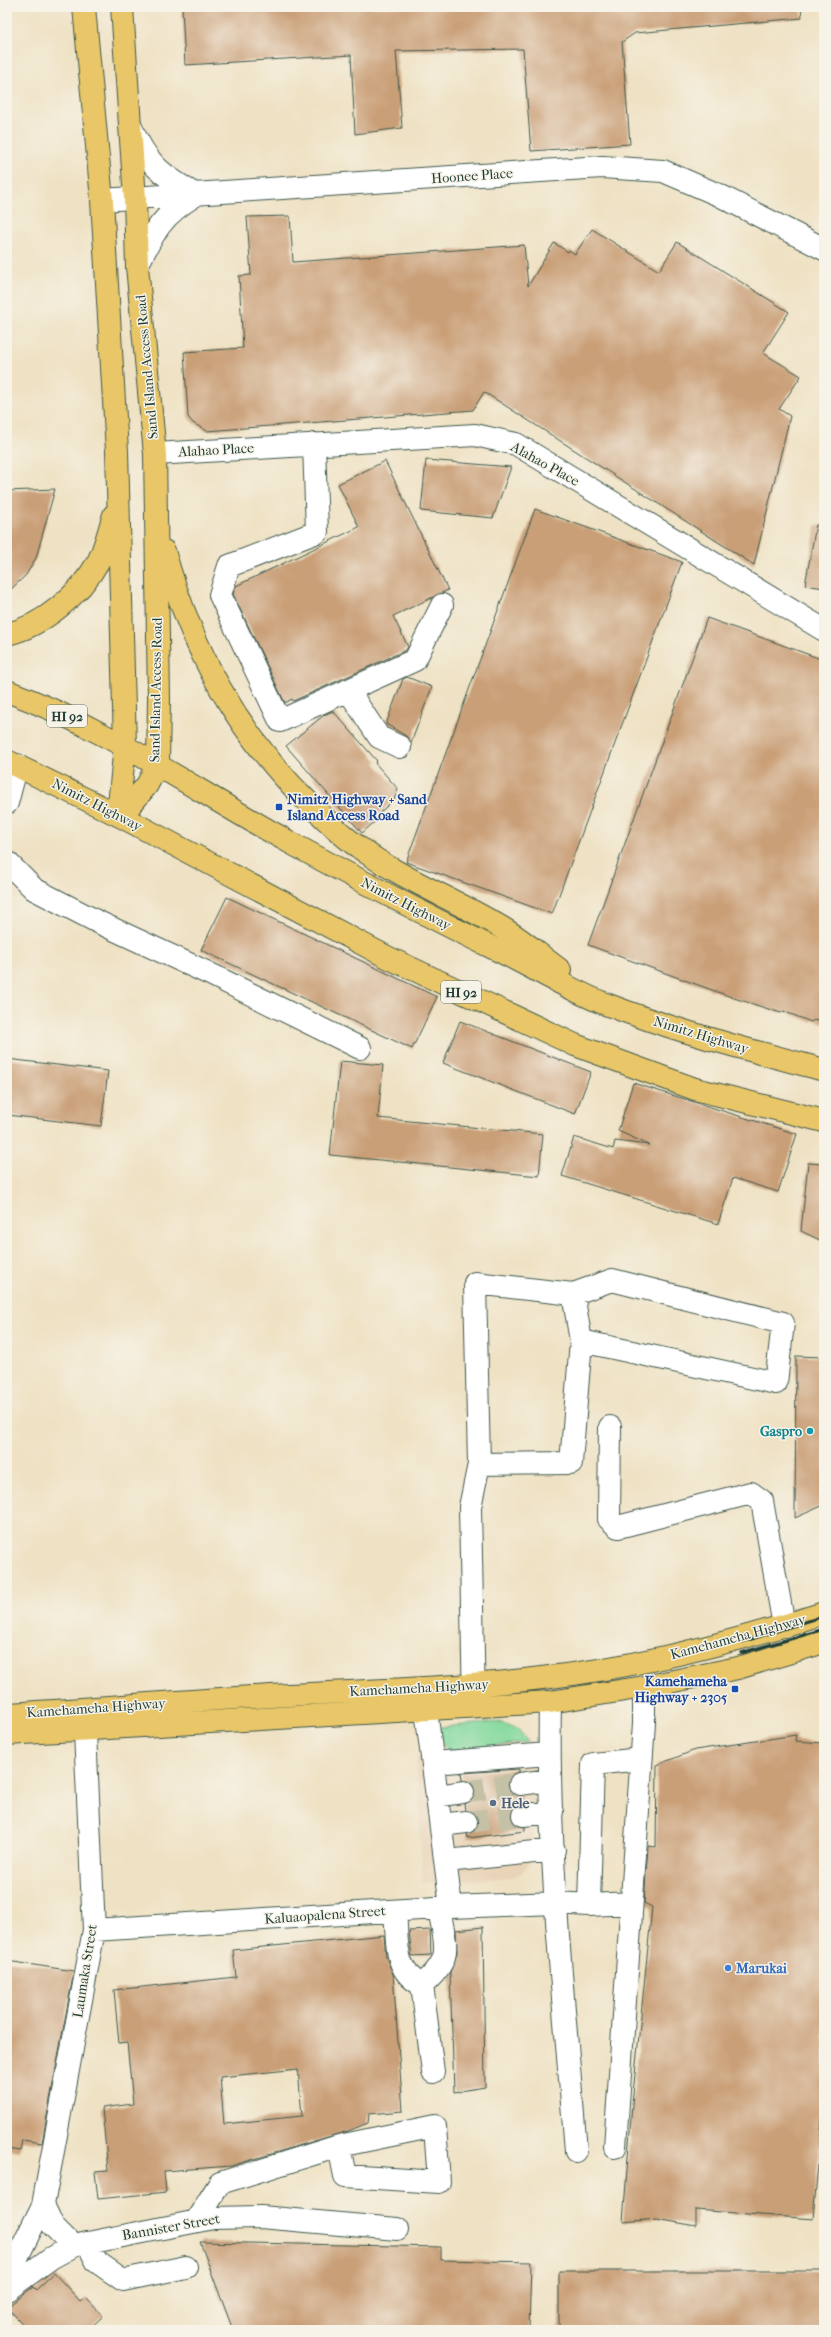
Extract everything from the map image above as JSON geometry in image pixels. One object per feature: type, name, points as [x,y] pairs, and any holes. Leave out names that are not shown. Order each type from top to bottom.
[{"type":"main road","points":[[84,7],[102,200],[119,503],[124,745],[118,815]]},
{"type":"main road","name":"Sand Island Access Road","points":[[118,815],[128,808],[147,785],[158,764],[159,698],[155,454],[137,266],[135,199],[122,7]]},
{"type":"main road","points":[[7,634],[18,632],[51,614],[77,590],[98,561],[119,503]]},
{"type":"main road","points":[[156,521],[174,585],[207,666],[252,740],[288,783],[356,846],[397,872],[510,932],[600,1002]]},
{"type":"main road","name":"Nimitz Highway","points":[[7,691],[49,707],[124,745],[255,823],[326,862],[418,911],[600,1002],[683,1032],[824,1070]]},
{"type":"main road","name":"Nimitz Highway","points":[[12,763],[118,815],[387,957],[575,1045],[695,1089],[824,1121]]},
{"type":"main road","name":"Kamehameha Highway","points":[[7,1714],[85,1719],[426,1710],[473,1696],[552,1677],[637,1663],[726,1642],[784,1626],[824,1612]]},
{"type":"main road","name":"Kamehameha Highway","points":[[7,1734],[85,1719],[288,1695],[473,1696],[550,1702],[644,1687],[738,1668],[824,1642]]},
{"type":"street","points":[[130,125],[142,152],[153,165],[165,177],[196,195],[168,214],[154,231],[137,266]]},
{"type":"street","name":"Hoonee Place","points":[[102,200],[196,195],[602,167],[663,171],[721,196],[824,249]]},
{"type":"street","name":"Alahao Place","points":[[155,454],[475,435],[516,444],[824,630]]},
{"type":"street","points":[[314,444],[317,532],[229,566],[220,595],[280,721],[415,660],[442,605]]},
{"type":"street","points":[[348,690],[379,737],[400,747]]},
{"type":"street","points":[[7,804],[12,763]]},
{"type":"street","points":[[7,862],[34,889],[96,921],[208,972],[360,1048]]},
{"type":"street","points":[[473,1696],[470,1507],[479,1464],[475,1283],[573,1294],[612,1280],[783,1323],[776,1383],[581,1341]]},
{"type":"street","points":[[479,1464],[571,1463],[581,1341],[573,1294]]},
{"type":"street","points":[[610,1427],[609,1519],[618,1527],[751,1493],[762,1501],[784,1626]]},
{"type":"street","points":[[615,2147],[641,1759],[644,1687]]},
{"type":"street","points":[[550,1702],[549,1754],[556,1903],[576,2151]]},
{"type":"street","points":[[422,1985],[436,1973],[443,1963],[445,1952],[446,1861],[426,1710]]},
{"type":"street","name":"Laumaka Street","points":[[7,2278],[43,2205],[94,1930],[85,1719]]},
{"type":"street","points":[[433,1764],[549,1754]]},
{"type":"street","points":[[589,1905],[593,1764],[641,1759]]},
{"type":"street","points":[[520,1784],[550,1780]]},
{"type":"street","points":[[437,1796],[463,1792]]},
{"type":"street","points":[[523,1815],[552,1812]]},
{"type":"street","points":[[441,1825],[466,1822]]},
{"type":"street","points":[[446,1861],[554,1850]]},
{"type":"street","name":"Kaluaopalena Street","points":[[94,1930],[445,1907],[556,1903],[589,1905],[631,1903]]},
{"type":"street","points":[[395,1911],[400,1965],[411,1979],[422,1985]]},
{"type":"street","points":[[422,1985],[433,2072]]},
{"type":"street","points":[[196,2221],[220,2183],[339,2146],[435,2126],[439,2182],[345,2176],[339,2146]]},
{"type":"street","points":[[43,2205],[53,2226],[80,2245],[97,2262],[123,2280],[186,2267]]},
{"type":"street","name":"Bannister Street","points":[[7,2290],[51,2258],[80,2245],[196,2221],[260,2217],[397,2229]]},
{"type":"shaded area","points":[[531,1739],[534,1841],[529,1863],[523,1872],[514,1877],[423,1883],[416,1756]]},
{"type":"green space","points":[[499,1722],[517,1728],[528,1742],[449,1752],[437,1736],[435,1730],[441,1727]]},
{"type":"building","points":[[182,7],[801,7],[802,18],[635,33],[622,42],[630,144],[531,151],[523,49],[396,51],[402,128],[355,134],[351,55],[185,65]]},
{"type":"building","points":[[290,216],[293,262],[524,245],[528,286],[554,243],[568,252],[569,250],[575,254],[592,229],[659,271],[677,242],[789,312],[763,353],[801,376],[779,409],[790,416],[754,565],[484,392],[473,410],[207,431],[193,423],[188,417],[184,352],[243,348],[239,276],[251,275],[247,217]]},
{"type":"building","points":[[426,460],[511,467],[493,518],[421,511]]},
{"type":"building","points":[[385,461],[448,590],[393,616],[408,647],[406,650],[293,701],[292,699],[285,703],[233,594],[236,586],[359,527],[338,484]]},
{"type":"building","points":[[55,489],[36,558],[26,575],[7,593],[7,491]]},
{"type":"building","points":[[535,509],[682,562],[552,914],[406,862]]},
{"type":"building","points":[[816,525],[824,525],[824,588],[805,585]]},
{"type":"building","points":[[707,618],[824,660],[824,1023],[814,1020],[811,1022],[783,1011],[781,1013],[734,998],[588,945]]},
{"type":"building","points":[[407,677],[432,687],[411,743],[406,736],[386,724],[403,679]]},
{"type":"building","points":[[333,711],[377,761],[375,763],[398,789],[394,800],[378,814],[380,817],[362,833],[286,746],[324,715]]},
{"type":"building","points":[[227,897],[437,997],[412,1049],[201,950]]},
{"type":"building","points":[[460,1021],[591,1072],[575,1114],[443,1063]]},
{"type":"building","points":[[7,1059],[108,1071],[101,1126],[7,1115]]},
{"type":"building","points":[[340,1061],[383,1065],[378,1118],[543,1134],[539,1176],[330,1155]]},
{"type":"building","points":[[633,1083],[797,1134],[778,1192],[733,1178],[718,1224],[562,1176],[574,1137],[613,1149],[615,1141],[649,1145],[618,1131]]},
{"type":"building","points":[[808,1163],[824,1164],[824,1242],[801,1231]]},
{"type":"building","name":"Gaspro","points":[[796,1356],[824,1357],[824,1505],[795,1518]]},
{"type":"building","points":[[796,1735],[795,1741],[824,1743],[824,2099],[813,2219],[696,2210],[696,2226],[657,2219],[623,2222],[632,2104],[652,1907],[644,1903],[648,1846],[656,1847],[657,1765],[695,1750]]},
{"type":"building","name":"Hele","points":[[519,1769],[519,1772],[513,1774],[509,1779],[508,1785],[510,1792],[521,1796],[522,1803],[512,1810],[511,1817],[518,1826],[525,1827],[525,1831],[468,1838],[467,1834],[477,1827],[478,1821],[476,1814],[465,1810],[464,1804],[471,1801],[475,1790],[472,1784],[462,1780],[461,1773]]},
{"type":"building","points":[[483,1927],[485,2087],[454,2092],[450,1972],[457,1953],[456,1930]]},
{"type":"building","points":[[430,1930],[431,1955],[412,1956],[409,1931]]},
{"type":"building","points":[[384,1935],[386,1957],[393,1974],[403,2111],[369,2114],[368,2123],[348,2131],[231,2166],[164,2171],[166,2192],[98,2199],[95,2172],[108,2171],[102,2108],[133,2104],[127,2042],[119,2043],[114,1990],[236,1977],[233,1950]],"holes":[[[298,2069],[302,2116],[224,2124],[220,2077]]]},
{"type":"building","points":[[7,1961],[74,1971],[42,2143],[22,2140],[20,2151],[7,2149]]},
{"type":"building","points":[[200,2242],[441,2247],[441,2260],[531,2262],[529,2330],[233,2330]]},
{"type":"building","points":[[559,2271],[824,2271],[824,2330],[559,2330]]},
{"type":"building","points":[[54,2273],[81,2302],[86,2298],[103,2316],[88,2330],[28,2330],[7,2307],[33,2287],[36,2290]]},
{"type":"tunnel","points":[[463,1792],[520,1784]]},
{"type":"tunnel","points":[[466,1822],[523,1815]]},
{"type":"railway","points":[[739,1643],[824,1616]]},
{"type":"railway","points":[[741,1653],[824,1629]]},
{"type":"place","name":"Nimitz Highway + Sand Island Access Road","points":[[279,807]]},
{"type":"place","name":"Gaspro","points":[[810,1431]]},
{"type":"place","name":"Kamehameha Highway + 2305","points":[[735,1689]]},
{"type":"place","name":"Hele","points":[[493,1803]]},
{"type":"place","name":"Marukai","points":[[728,1968]]}]
